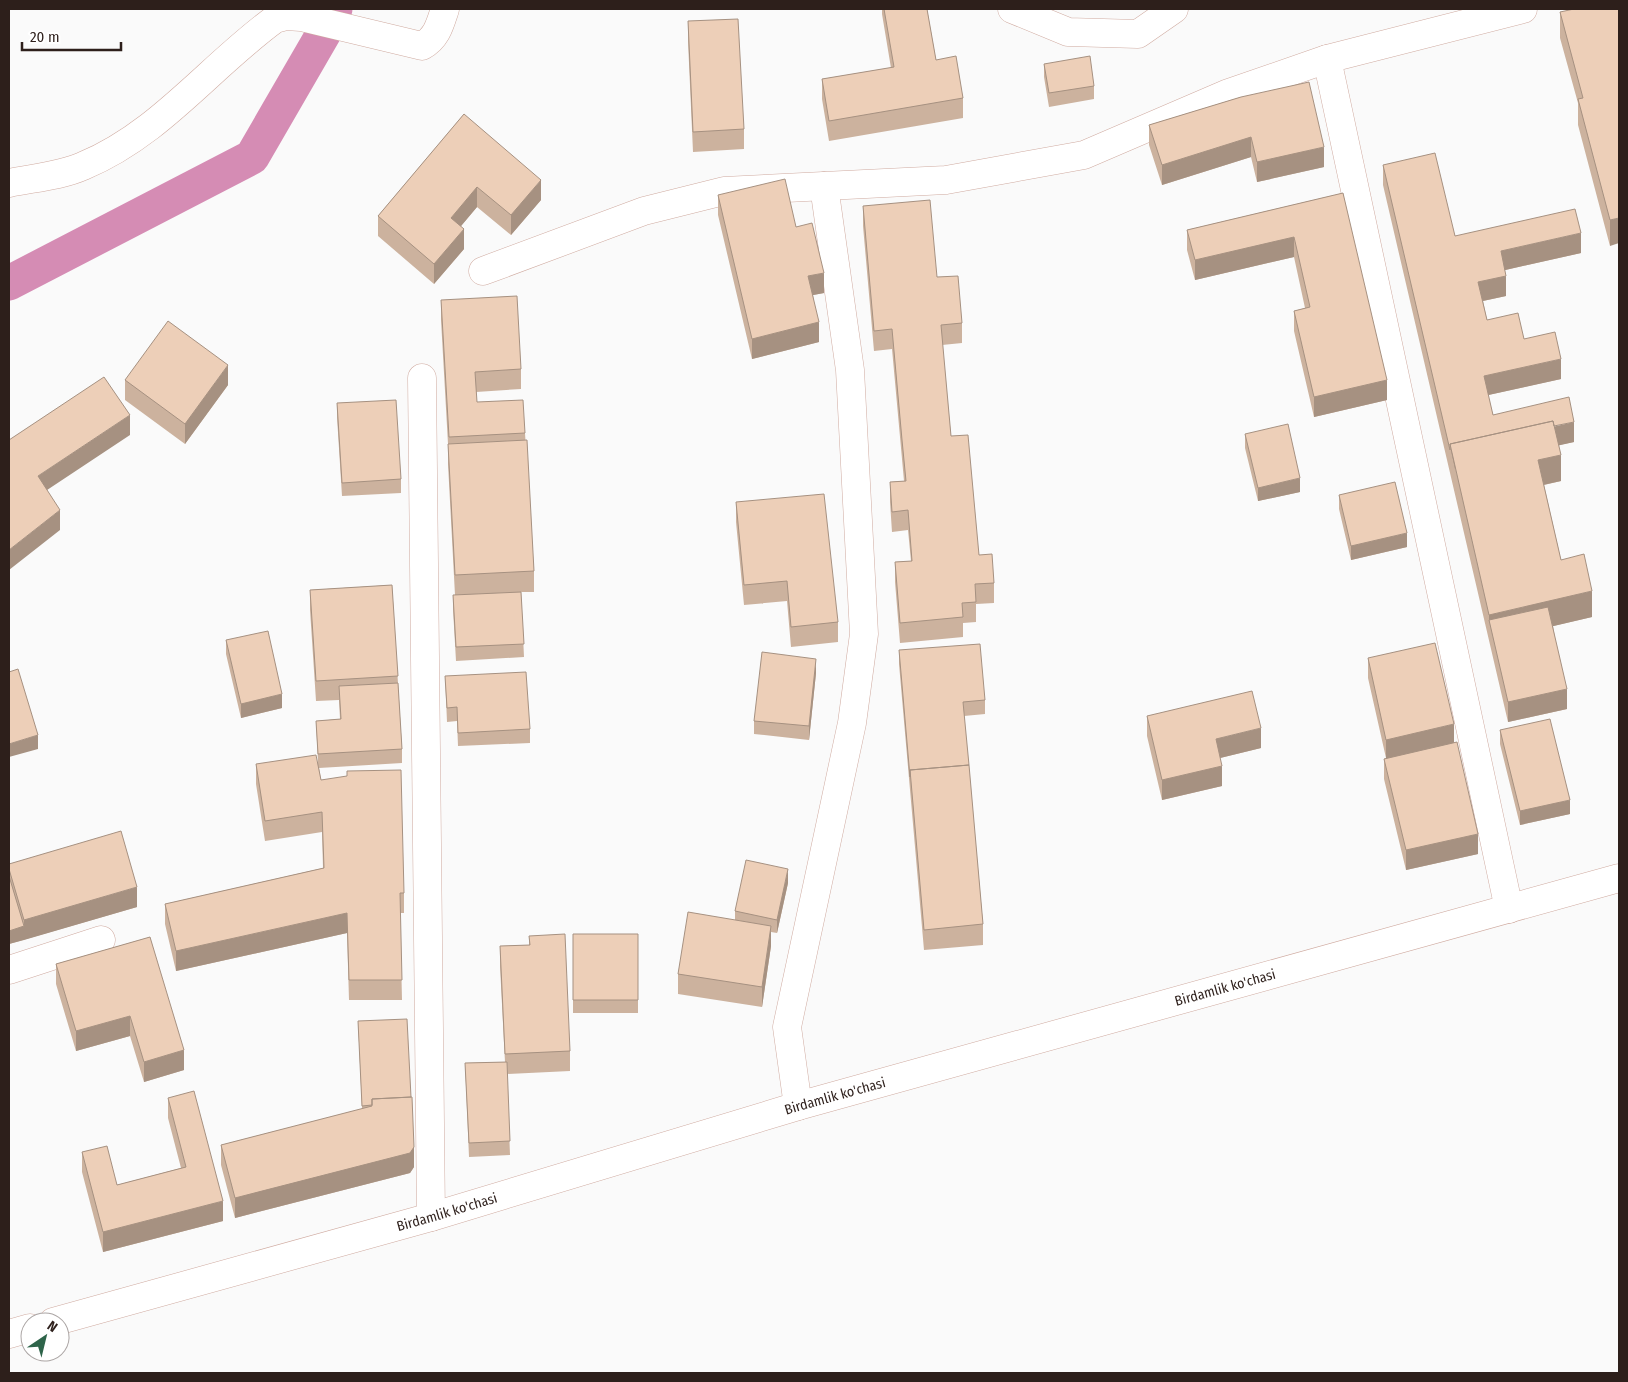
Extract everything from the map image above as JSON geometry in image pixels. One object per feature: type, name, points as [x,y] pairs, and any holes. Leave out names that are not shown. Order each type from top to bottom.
[{"type":"street","points":[[9,183],[81,167],[120,147],[158,122],[275,19],[286,16],[301,18],[422,46],[431,41],[438,30],[445,9]]},
{"type":"street","points":[[1012,9],[1068,32],[1138,34],[1174,9]]},
{"type":"street","points":[[483,271],[644,211],[724,191],[946,180],[1084,155],[1226,94],[1327,59],[1523,9]]},
{"type":"street","points":[[1327,59],[1509,908]]},
{"type":"street","points":[[798,1106],[787,1027],[852,723],[864,634],[850,370],[824,186]]},
{"type":"street","points":[[422,378],[431,1217]]},
{"type":"street","name":"Birdamlik ko'chasi","points":[[70,1317],[431,1217],[798,1106],[1619,878]]},
{"type":"street","points":[[9,970],[101,940]]},
{"type":"building","points":[[884,9],[927,9],[936,60],[956,56],[963,98],[829,121],[822,79],[894,67]]},
{"type":"building","points":[[1574,9],[1619,9],[1619,218],[1610,220],[1578,99],[1583,98],[1560,12]]},
{"type":"building","points":[[738,19],[744,129],[693,132],[688,21]]},
{"type":"building","points":[[1090,56],[1094,86],[1049,93],[1044,64]]},
{"type":"building","points":[[1309,82],[1324,147],[1257,162],[1251,137],[1162,165],[1149,125],[1241,97]]},
{"type":"building","points":[[464,114],[541,180],[511,215],[477,187],[451,218],[464,229],[434,264],[378,216]]},
{"type":"building","points":[[1435,153],[1455,236],[1575,209],[1581,233],[1501,251],[1506,276],[1478,282],[1487,320],[1518,313],[1524,339],[1555,332],[1561,359],[1484,376],[1493,415],[1569,397],[1574,422],[1554,426],[1553,421],[1450,444],[1450,450],[1383,165]]},
{"type":"building","points":[[785,179],[796,227],[812,223],[824,273],[808,276],[819,322],[752,339],[718,195]]},
{"type":"building","points":[[1343,193],[1387,380],[1314,397],[1294,311],[1310,307],[1294,237],[1195,260],[1187,230]]},
{"type":"building","points":[[930,200],[937,277],[958,276],[962,323],[941,325],[951,436],[968,435],[979,555],[992,554],[994,583],[975,584],[976,602],[962,603],[963,617],[900,623],[895,562],[912,561],[908,510],[892,512],[890,482],[906,481],[892,329],[874,331],[863,206]]},
{"type":"building","points":[[517,296],[521,369],[475,372],[477,402],[523,400],[525,433],[449,437],[441,300]]},
{"type":"building","points":[[168,321],[228,365],[185,424],[125,380]]},
{"type":"building","points":[[104,377],[130,415],[38,476],[60,510],[9,550],[9,440]]},
{"type":"building","points":[[396,400],[401,479],[342,483],[337,403]]},
{"type":"building","points":[[1553,421],[1561,455],[1538,460],[1561,560],[1584,554],[1592,591],[1489,615],[1450,444]]},
{"type":"building","points":[[1288,424],[1300,478],[1258,488],[1245,434]]},
{"type":"building","points":[[527,440],[534,571],[455,575],[448,444]]},
{"type":"building","points":[[1395,482],[1407,533],[1351,546],[1339,495]]},
{"type":"building","points":[[824,494],[838,622],[791,627],[787,581],[744,585],[736,502]]},
{"type":"building","points":[[392,585],[398,676],[316,681],[310,590]]},
{"type":"building","points":[[521,592],[524,644],[456,647],[453,595]]},
{"type":"building","points":[[1548,607],[1567,689],[1508,702],[1489,620]]},
{"type":"building","points":[[268,631],[282,694],[241,704],[226,640]]},
{"type":"building","points":[[1435,643],[1454,724],[1386,740],[1368,658]]},
{"type":"building","points":[[980,644],[985,700],[963,702],[969,765],[910,770],[910,777],[899,650]]},
{"type":"building","points":[[762,652],[816,659],[809,726],[754,721]]},
{"type":"building","points":[[18,669],[38,735],[9,744],[9,672]]},
{"type":"building","points":[[526,672],[530,729],[458,733],[457,707],[447,708],[445,676]]},
{"type":"building","points":[[398,683],[402,749],[318,754],[316,721],[341,719],[339,686]]},
{"type":"building","points":[[1252,691],[1261,728],[1216,739],[1222,766],[1162,780],[1147,716]]},
{"type":"building","points":[[1550,719],[1570,800],[1520,811],[1500,730]]},
{"type":"building","points":[[1457,742],[1478,834],[1406,850],[1384,759]]},
{"type":"building","points":[[316,755],[321,780],[347,776],[347,771],[401,770],[404,893],[400,893],[402,980],[349,980],[347,913],[176,951],[165,904],[324,868],[322,812],[265,821],[256,764]]},
{"type":"building","points":[[969,765],[983,924],[924,930],[910,770]]},
{"type":"building","points":[[121,831],[137,887],[24,920],[9,864]]},
{"type":"building","points":[[746,860],[788,869],[777,920],[735,911]]},
{"type":"building","points":[[9,876],[24,926],[9,931]]},
{"type":"building","points":[[688,912],[771,926],[762,987],[678,974]]},
{"type":"building","points":[[565,934],[570,1051],[505,1054],[500,946],[530,945],[529,936]]},
{"type":"building","points":[[573,934],[638,934],[638,1000],[573,1000]]},
{"type":"building","points":[[150,937],[184,1050],[144,1062],[130,1016],[76,1031],[56,964]]},
{"type":"building","points":[[407,1019],[411,1097],[372,1099],[372,1105],[362,1106],[358,1021]]},
{"type":"building","points":[[507,1062],[510,1141],[469,1143],[465,1063]]},
{"type":"building","points":[[194,1091],[223,1201],[103,1232],[82,1152],[107,1146],[117,1185],[186,1167],[168,1098]]},
{"type":"building","points":[[412,1097],[414,1147],[410,1153],[235,1198],[221,1145],[372,1106],[372,1099]]},
{"type":"waterway","points":[[9,283],[252,157],[329,24],[335,9]]}]
